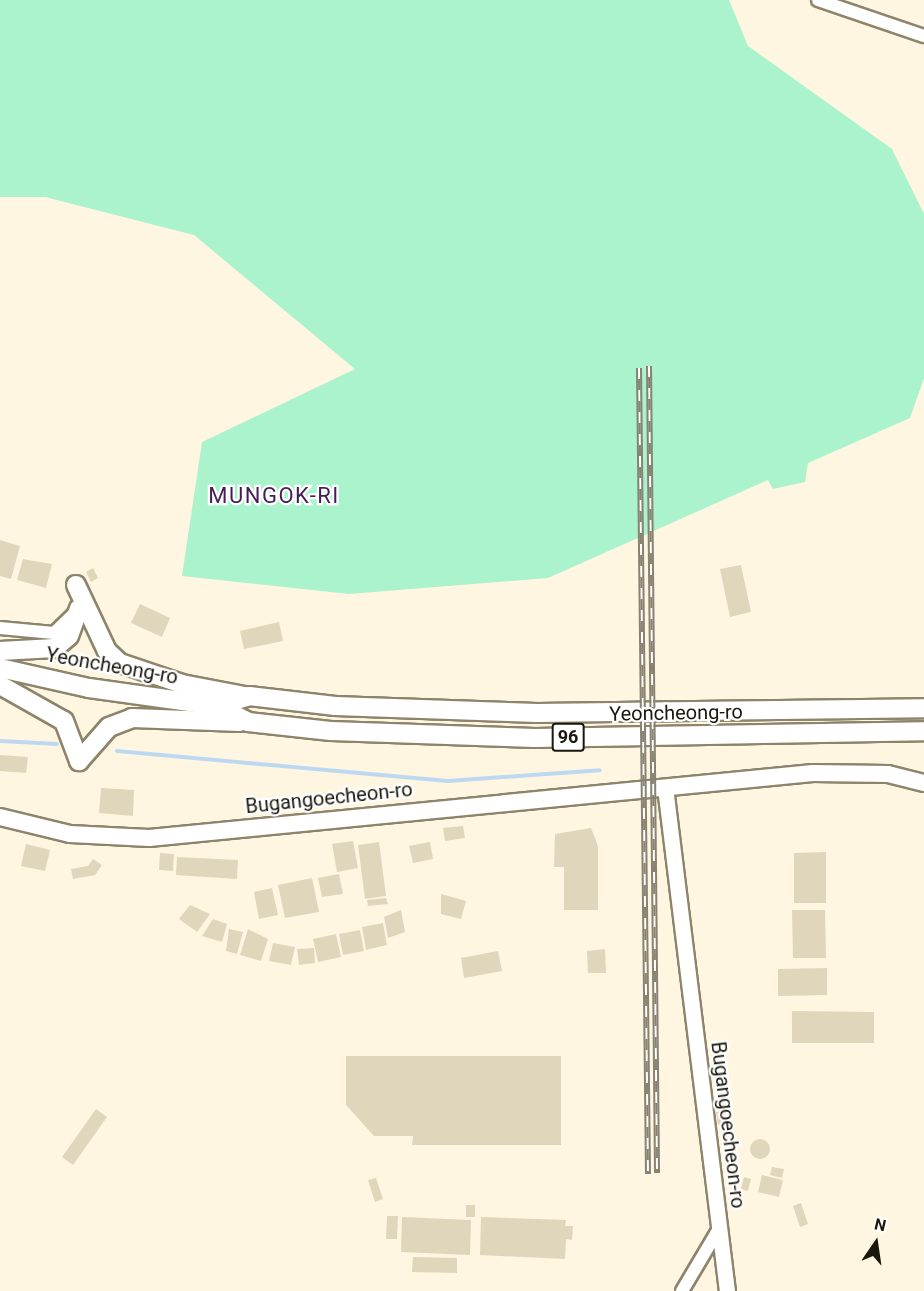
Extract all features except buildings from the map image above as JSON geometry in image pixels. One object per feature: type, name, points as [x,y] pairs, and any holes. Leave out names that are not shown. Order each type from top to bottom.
[{"type":"main road","points":[[76,585],[107,651],[120,663],[182,684],[249,696]]},
{"type":"main road","points":[[0,651],[55,648],[69,636],[79,609]]},
{"type":"main road","name":"Yeoncheong-ro","points":[[0,668],[89,688],[217,706],[248,722],[535,738],[924,731]]},
{"type":"main road","points":[[0,685],[64,721],[79,761],[109,727],[132,718],[248,722]]},
{"type":"main road","name":"Yeoncheong-ro","points":[[217,706],[249,696],[334,706],[525,713],[924,708]]},
{"type":"main road","name":"Bugangoecheon-ro","points":[[0,817],[70,834],[149,838],[813,773],[888,774],[924,783]]},
{"type":"street","points":[[818,0],[924,36]]},
{"type":"street","points":[[0,628],[54,633],[79,609]]},
{"type":"street","name":"Bugangoecheon-ro","points":[[665,787],[727,1291]]},
{"type":"street","points":[[682,1291],[720,1227]]},
{"type":"green space","points":[[0,0],[729,0],[748,46],[892,149],[924,214],[924,378],[910,418],[808,463],[805,482],[773,489],[768,480],[548,578],[349,594],[182,576],[202,442],[355,369],[194,235],[45,197],[0,197]]},
{"type":"waterway","points":[[0,741],[57,744]]},
{"type":"waterway","points":[[117,751],[448,781],[600,770]]},
{"type":"railway","points":[[649,366],[657,1173]]},
{"type":"railway","points":[[639,368],[648,1174]]},
{"type":"district","name":"MUNGOK-RI","points":[[274,496]]}]
